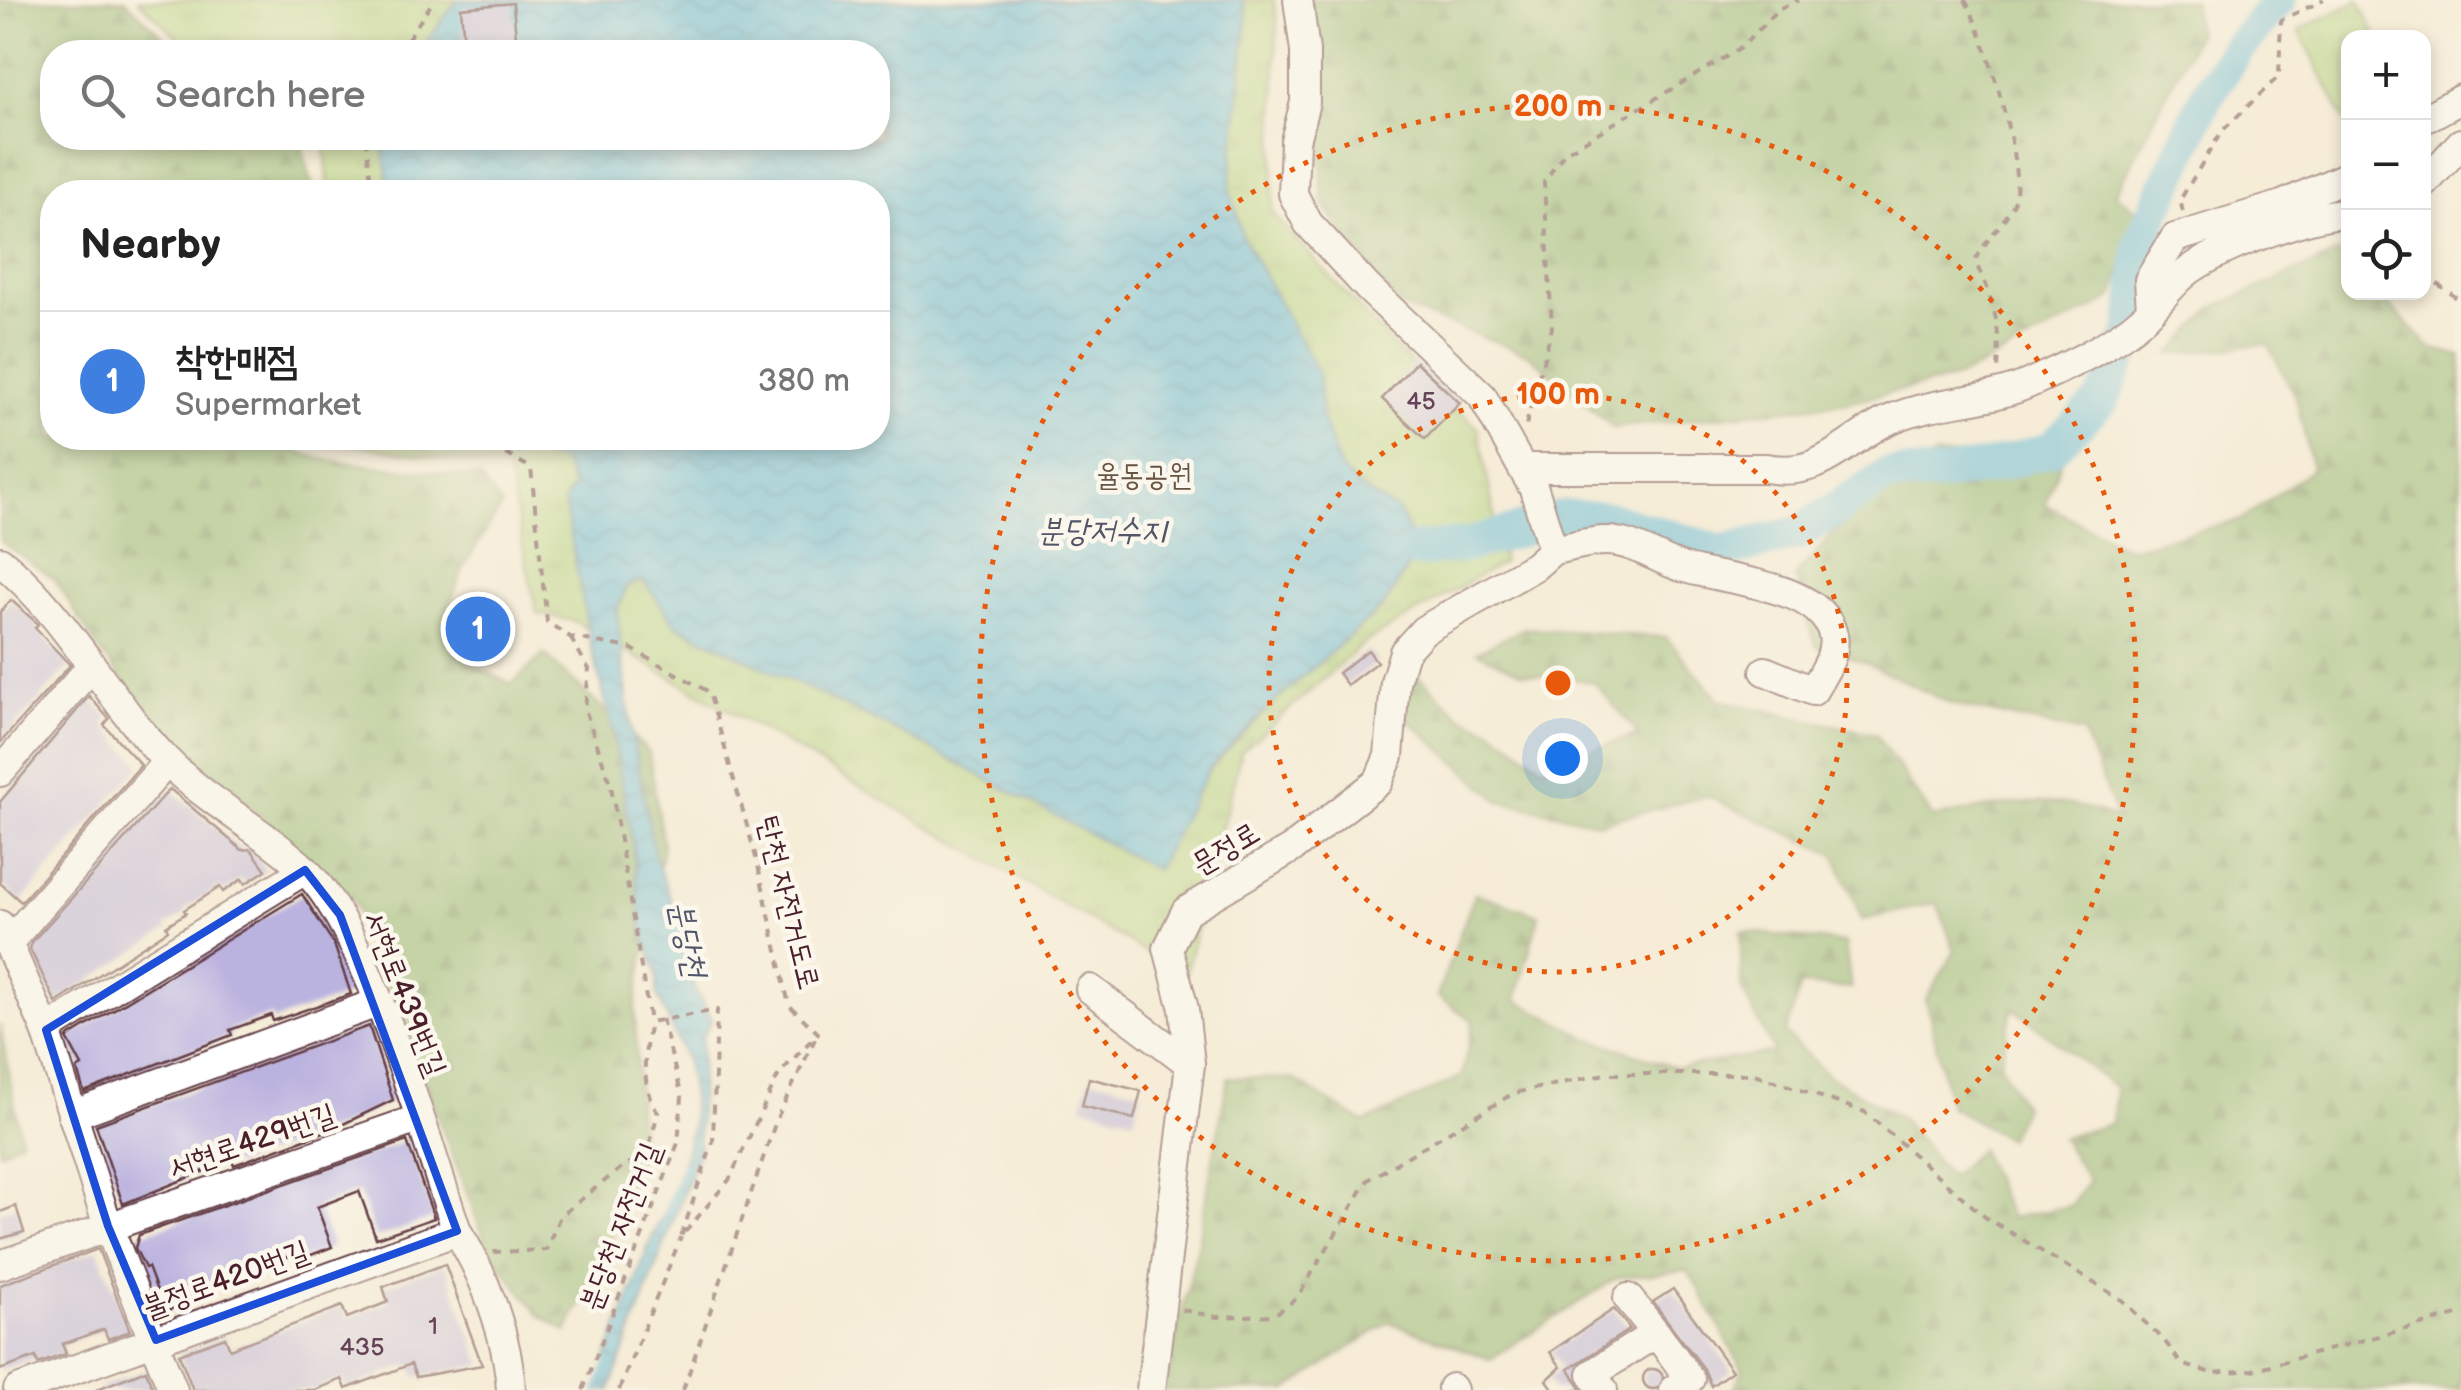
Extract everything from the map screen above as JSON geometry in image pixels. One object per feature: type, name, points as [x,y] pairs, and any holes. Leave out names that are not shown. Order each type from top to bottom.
[{"type":"street","points":[[1298,0],[1305,52],[1304,102],[1295,140],[1293,194],[1308,223],[1368,288],[1482,396],[1525,471],[1553,544],[1608,541],[1632,546],[1680,567],[1788,592],[1820,612],[1833,634],[1832,658],[1813,692],[1766,672]]},
{"type":"street","points":[[2431,116],[2461,99]]},
{"type":"street","points":[[2431,176],[2461,142]]},
{"type":"street","points":[[2148,313],[2150,280],[2174,238],[2282,206],[2341,179]]},
{"type":"street","points":[[1525,471],[1766,468],[1793,473],[1813,468],[1894,418],[2024,386],[2120,334],[2148,313],[2167,289],[2214,256],[2341,213]]},
{"type":"street","name":"문정로","points":[[1151,1390],[1190,1064],[1184,1009],[1168,948],[1186,911],[1291,848],[1378,782],[1389,756],[1395,682],[1404,652],[1424,630],[1535,566],[1553,544]]},
{"type":"street","name":"서현로439번길","points":[[4,572],[167,762],[305,870],[340,915],[378,1004],[509,1359],[511,1390]]},
{"type":"street","points":[[0,772],[90,668]]},
{"type":"street","points":[[167,762],[5,933],[46,1030],[108,1226],[173,1390]]},
{"type":"street","points":[[46,1030],[305,870]]},
{"type":"street","points":[[1090,989],[1190,1064]]},
{"type":"street","points":[[72,1115],[378,1004]]},
{"type":"street","name":"서현로429번길","points":[[0,1265],[418,1120]]},
{"type":"street","name":"불정로420번길","points":[[18,1390],[156,1340],[464,1242]]},
{"type":"street","points":[[1628,1298],[1690,1379],[1674,1390]]},
{"type":"street","points":[[1603,1390],[1592,1374],[1656,1333]]},
{"type":"path","points":[[407,40],[434,0]]},
{"type":"path","points":[[1525,471],[1552,328],[1544,182],[1564,153],[1742,48],[1778,9],[1799,0]]},
{"type":"path","points":[[1965,0],[2014,138],[2018,182],[2013,205],[1985,238],[1976,262],[1994,299],[2000,334],[1996,392]]},
{"type":"path","points":[[2186,233],[2180,200],[2195,173],[2222,131],[2279,76],[2281,20],[2324,0]]},
{"type":"path","points":[[367,150],[371,180]]},
{"type":"path","points":[[2431,279],[2461,301]]},
{"type":"path","points":[[464,1242],[546,1250],[560,1216],[625,1165],[646,1157],[658,1113],[648,1096],[643,1062],[650,1022],[611,786],[585,709],[589,668],[570,637],[546,622],[531,468],[499,450]]},
{"type":"path","name":"탄천 자전거도로","points":[[570,637],[630,648],[709,692],[713,718],[757,861],[788,1006],[818,1032],[779,1074],[729,1180],[681,1237]]},
{"type":"path","points":[[650,1022],[718,1010],[713,1142],[681,1237]]},
{"type":"path","name":"분당천 자전거길","points":[[583,1390],[678,1143],[682,1097],[662,1019]]},
{"type":"path","points":[[683,1390],[776,1118],[818,1032]]},
{"type":"path","points":[[1161,1305],[1217,1317],[1274,1315],[1296,1298],[1368,1180],[1514,1092],[1604,1074],[1754,1074],[1864,1112],[1985,1217],[2122,1300],[2167,1344],[2181,1364],[2212,1374],[2253,1370],[2461,1314]]},
{"type":"path","name":"분당천 자전거길","points":[[619,1390],[681,1237]]},
{"type":"highlighted area","points":[[305,870],[340,915],[457,1231],[156,1340],[108,1226],[46,1030]]},
{"type":"green space","points":[[0,0],[125,0],[167,40],[40,40],[40,150],[303,150],[311,180],[40,180],[40,450],[295,450],[320,459],[481,478],[502,506],[465,564],[448,610],[466,662],[512,684],[544,654],[649,752],[663,846],[635,1008],[640,1151],[612,1238],[567,1332],[540,1315],[490,1253],[353,899],[158,725],[99,650],[55,580],[0,541]]},
{"type":"green space","name":"분당저수지","points":[[138,0],[1274,0],[1277,19],[1273,214],[1398,351],[1478,428],[1503,562],[1364,643],[1241,752],[1185,975],[574,621],[537,614],[507,469],[386,450],[890,450],[890,180],[328,180],[325,150],[890,150],[890,40],[180,40]]},
{"type":"green space","points":[[1308,0],[2193,0],[2197,34],[2116,194],[2139,212],[2113,298],[1957,378],[1843,403],[1613,428],[1528,354],[1399,306],[1323,206],[1316,62]]},
{"type":"green space","points":[[2359,0],[2374,30],[2341,30],[2341,114],[2299,30]]},
{"type":"green space","points":[[2338,253],[2341,300],[2384,300],[2431,348],[2461,356],[2461,1390],[1733,1390],[1743,1370],[1688,1270],[1617,1278],[1490,1359],[1389,1322],[1287,1390],[1164,1390],[1196,1252],[1228,1077],[1294,1079],[1364,1123],[1462,1076],[1473,1021],[1437,996],[1475,893],[1539,915],[1516,1000],[1591,1039],[1677,1068],[1774,1052],[1741,988],[1741,931],[1845,943],[1851,989],[1801,985],[1785,1034],[1829,1076],[1901,1118],[1950,1177],[1980,1149],[2010,1218],[2070,1206],[2089,1181],[2061,1138],[2112,1124],[2116,1088],[2013,1008],[2000,1064],[2024,1107],[2008,1139],[1950,1107],[1926,999],[1955,951],[1937,903],[1862,920],[1835,855],[1707,796],[1600,823],[1500,801],[1397,710],[1411,669],[1462,717],[1492,729],[1543,767],[1638,734],[1594,682],[1522,673],[1477,652],[1524,628],[1666,637],[1719,700],[1876,734],[1933,818],[2004,805],[2050,803],[2073,805],[2118,820],[2083,733],[1953,705],[1864,662],[1816,646],[1795,576],[1838,528],[1935,455],[2025,457],[2075,427],[2045,504],[2128,548],[2241,520],[2312,469],[2297,401],[2268,344],[2171,354],[2212,308]]},
{"type":"green space","points":[[0,1024],[21,1140],[0,1152]]},
{"type":"water","name":"분당저수지","points":[[457,0],[1243,0],[1247,17],[1230,189],[1243,237],[1318,373],[1322,417],[1339,467],[1364,491],[1398,511],[1418,550],[1385,605],[1272,704],[1209,769],[1156,870],[907,736],[676,625],[643,580],[628,585],[617,610],[631,728],[655,857],[682,928],[695,991],[712,1019],[702,1037],[698,1154],[610,1390],[599,1390],[608,1367],[607,1357],[652,1237],[678,1185],[692,1124],[692,1099],[686,1061],[657,994],[657,973],[642,929],[633,846],[612,727],[592,651],[564,501],[573,487],[563,462],[528,450],[890,450],[890,180],[388,180],[384,150],[890,150],[890,40],[428,40]]},
{"type":"building","points":[[513,3],[516,38],[464,40],[461,8]]},
{"type":"building","points":[[1416,362],[1460,403],[1425,439],[1382,399]]},
{"type":"building","points":[[11,600],[38,624],[35,628],[70,665],[0,743],[0,612]]},
{"type":"building","points":[[490,603],[497,655],[471,659],[463,607]]},
{"type":"building","points":[[1368,650],[1377,662],[1347,685],[1338,673]]},
{"type":"building","points":[[89,696],[109,719],[104,725],[141,765],[21,902],[0,883],[0,802]]},
{"type":"building","points":[[170,789],[242,850],[251,849],[266,870],[245,884],[242,879],[223,892],[220,887],[184,910],[186,913],[166,926],[168,930],[56,1003],[30,949],[32,942]]},
{"type":"building","points":[[302,894],[334,944],[351,994],[273,1021],[271,1015],[230,1030],[232,1035],[84,1092],[77,1069],[82,1066],[67,1038]]},
{"type":"building","points":[[369,1026],[393,1100],[335,1128],[234,1165],[232,1160],[123,1204],[96,1125]]},
{"type":"building","points":[[1089,1078],[1141,1091],[1134,1119],[1082,1106]]},
{"type":"building","points":[[407,1141],[434,1218],[376,1238],[359,1191],[317,1207],[332,1247],[298,1260],[296,1254],[224,1280],[225,1284],[165,1312],[148,1267],[145,1268],[135,1248],[139,1235]]},
{"type":"building","points":[[16,1206],[24,1232],[0,1239],[0,1212]]},
{"type":"building","points":[[98,1249],[130,1331],[108,1339],[104,1329],[62,1344],[66,1354],[38,1364],[36,1357],[0,1370],[0,1285]]},
{"type":"building","points":[[445,1264],[482,1365],[416,1377],[411,1364],[346,1389],[342,1379],[315,1390],[193,1390],[179,1354],[225,1337],[230,1349],[342,1306],[347,1318],[388,1302],[383,1287]]},
{"type":"building","points":[[1673,1289],[1732,1371],[1711,1386],[1704,1369],[1653,1302]]},
{"type":"building","points":[[1614,1309],[1630,1329],[1569,1369],[1582,1390],[1554,1390],[1547,1380],[1561,1367],[1550,1352]]},
{"type":"building","points":[[1653,1369],[1663,1379],[1653,1389],[1643,1379]]},
{"type":"building","points":[[146,1370],[153,1390],[97,1390],[97,1389]]},
{"type":"waterway","points":[[1418,550],[1468,545],[1563,517],[1610,519],[1721,552],[1799,533],[1887,475],[1937,475],[1989,467],[2051,449],[2103,399],[2133,330],[2141,242],[2205,99],[2233,54],[2279,0]]},
{"type":"waterway","name":"분당천","points":[[664,1218],[684,1164]]},
{"type":"waterway","name":"분당천","points":[[598,1390],[609,1360]]},
{"type":"place","name":"착한매점","points":[[478,629]]},
{"type":"park label","name":"율동공원","points":[[1144,476]]}]
